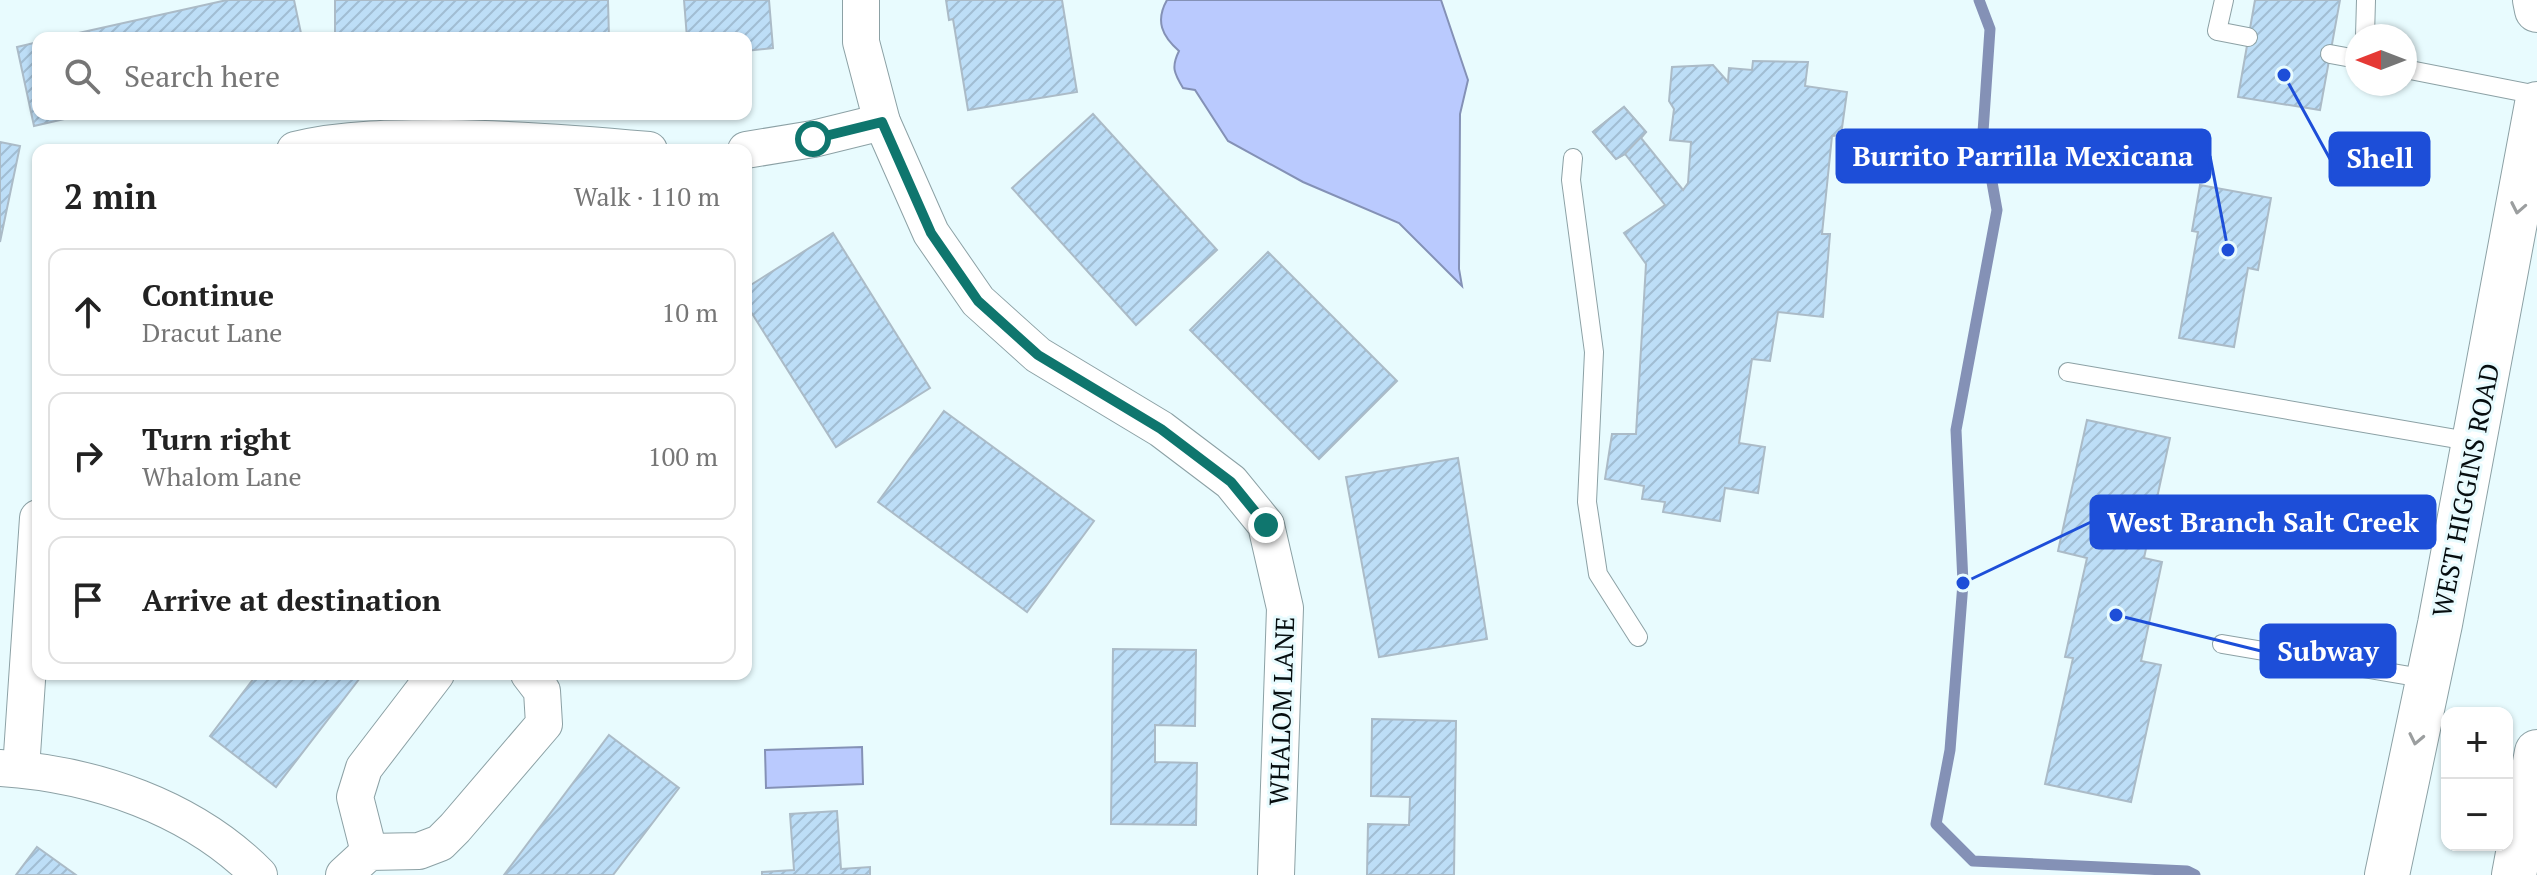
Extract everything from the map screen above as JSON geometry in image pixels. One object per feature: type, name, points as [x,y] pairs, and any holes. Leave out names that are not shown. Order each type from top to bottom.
[{"type":"main road","points":[[2535,0],[2537,10]]},
{"type":"main road","name":"WEST HIGGINS ROAD","points":[[2387,875],[2428,679],[2537,104]]},
{"type":"main road","points":[[2514,875],[2537,752]]},
{"type":"street","name":"WHALOM LANE","points":[[861,0],[861,42],[882,122],[931,233],[978,301],[1038,355],[1161,429],[1231,482],[1266,525],[1285,608],[1276,875]]},
{"type":"street","points":[[752,149],[813,139],[882,122]]},
{"type":"street","points":[[319,144],[405,138],[578,144]]},
{"type":"street","points":[[32,572],[10,768],[86,779],[158,807],[215,838],[259,875]]},
{"type":"street","points":[[431,680],[364,768],[355,797],[356,864],[419,851],[440,843],[455,828],[544,724],[542,691],[534,680]]},
{"type":"lane","points":[[2224,0],[2217,31],[2248,37]]},
{"type":"lane","points":[[2365,24],[2366,0]]},
{"type":"lane","points":[[2330,54],[2345,57]]},
{"type":"lane","points":[[2417,71],[2537,95]]},
{"type":"lane","points":[[1573,158],[1571,180],[1594,352],[1587,502],[1598,574],[1638,637]]},
{"type":"lane","points":[[2068,372],[2474,442]]},
{"type":"lane","points":[[2222,644],[2428,679]]},
{"type":"water","points":[[1167,0],[1441,0],[1468,80],[1460,114],[1459,269],[1462,286],[1399,223],[1303,182],[1228,141],[1195,90],[1183,88],[1177,78],[1174,66],[1179,51],[1168,40],[1161,21]]},
{"type":"water","points":[[862,747],[863,784],[766,788],[765,750]]},
{"type":"building","points":[[227,0],[294,0],[301,32],[83,32]]},
{"type":"building","points":[[335,0],[608,0],[609,32],[335,32]]},
{"type":"building","points":[[684,0],[769,0],[773,48],[752,50],[752,32],[687,32]]},
{"type":"building","points":[[946,0],[1062,0],[1077,92],[968,110],[953,19],[949,20]]},
{"type":"building","points":[[2255,0],[2340,0],[2320,110],[2238,97]]},
{"type":"building","points":[[32,43],[32,117],[17,47]]},
{"type":"building","points":[[1753,61],[1808,62],[1805,86],[1847,92],[1841,135],[1832,136],[1822,234],[1830,234],[1823,317],[1778,312],[1770,361],[1752,359],[1739,443],[1765,447],[1758,493],[1725,488],[1720,521],[1663,512],[1665,502],[1642,499],[1644,486],[1605,479],[1612,434],[1636,434],[1646,264],[1624,233],[1665,205],[1625,154],[1616,159],[1593,132],[1624,107],[1646,132],[1641,138],[1683,190],[1688,183],[1691,142],[1670,140],[1674,109],[1669,101],[1672,67],[1713,65],[1728,82],[1729,68],[1752,70]]},
{"type":"building","points":[[1624,107],[1646,132],[1616,159],[1593,132]]},
{"type":"building","points":[[1093,114],[1217,250],[1136,325],[1012,188]]},
{"type":"building","points":[[33,120],[60,120],[34,126]]},
{"type":"building","points":[[0,142],[20,146],[0,242]]},
{"type":"building","points":[[2200,185],[2271,198],[2258,270],[2248,268],[2234,347],[2179,338],[2198,232],[2192,231]]},
{"type":"building","points":[[833,233],[930,388],[836,447],[752,314],[752,284]]},
{"type":"building","points":[[1268,252],[1397,381],[1319,459],[1190,330]]},
{"type":"building","points":[[944,411],[1094,521],[1027,612],[878,502]]},
{"type":"building","points":[[2087,420],[2170,438],[2144,558],[2162,562],[2141,661],[2161,665],[2131,802],[2045,784],[2073,658],[2065,657],[2087,558],[2058,551]]},
{"type":"building","points":[[1458,458],[1487,639],[1379,657],[1346,477]]},
{"type":"building","points":[[1113,649],[1196,650],[1195,726],[1155,725],[1155,762],[1197,763],[1196,825],[1111,824]]},
{"type":"building","points":[[252,680],[358,680],[276,787],[210,736]]},
{"type":"building","points":[[1372,719],[1456,721],[1454,875],[1367,875],[1368,824],[1409,825],[1410,797],[1371,796]]},
{"type":"building","points":[[609,735],[679,788],[613,875],[504,875]]},
{"type":"building","points":[[837,811],[841,869],[870,867],[870,875],[762,875],[762,872],[794,870],[790,814]]},
{"type":"building","points":[[37,847],[76,875],[16,875]]},
{"type":"waterway","points":[[1979,0],[1990,29],[1983,132],[1997,210],[1956,430],[1963,583],[1950,750],[1936,824],[1973,861],[2187,871],[2195,875]]},
{"type":"place","name":"Shell","points":[[2284,75]]},
{"type":"place","name":"Burrito Parrilla Mexicana","points":[[2228,250]]},
{"type":"place","name":"West Branch Salt Creek","points":[[1963,583]]},
{"type":"place","name":"Subway","points":[[2116,615]]},
{"type":"route","points":[[813,139],[882,122],[931,233],[978,301],[1038,355],[1161,429],[1231,482],[1266,525]]}]
